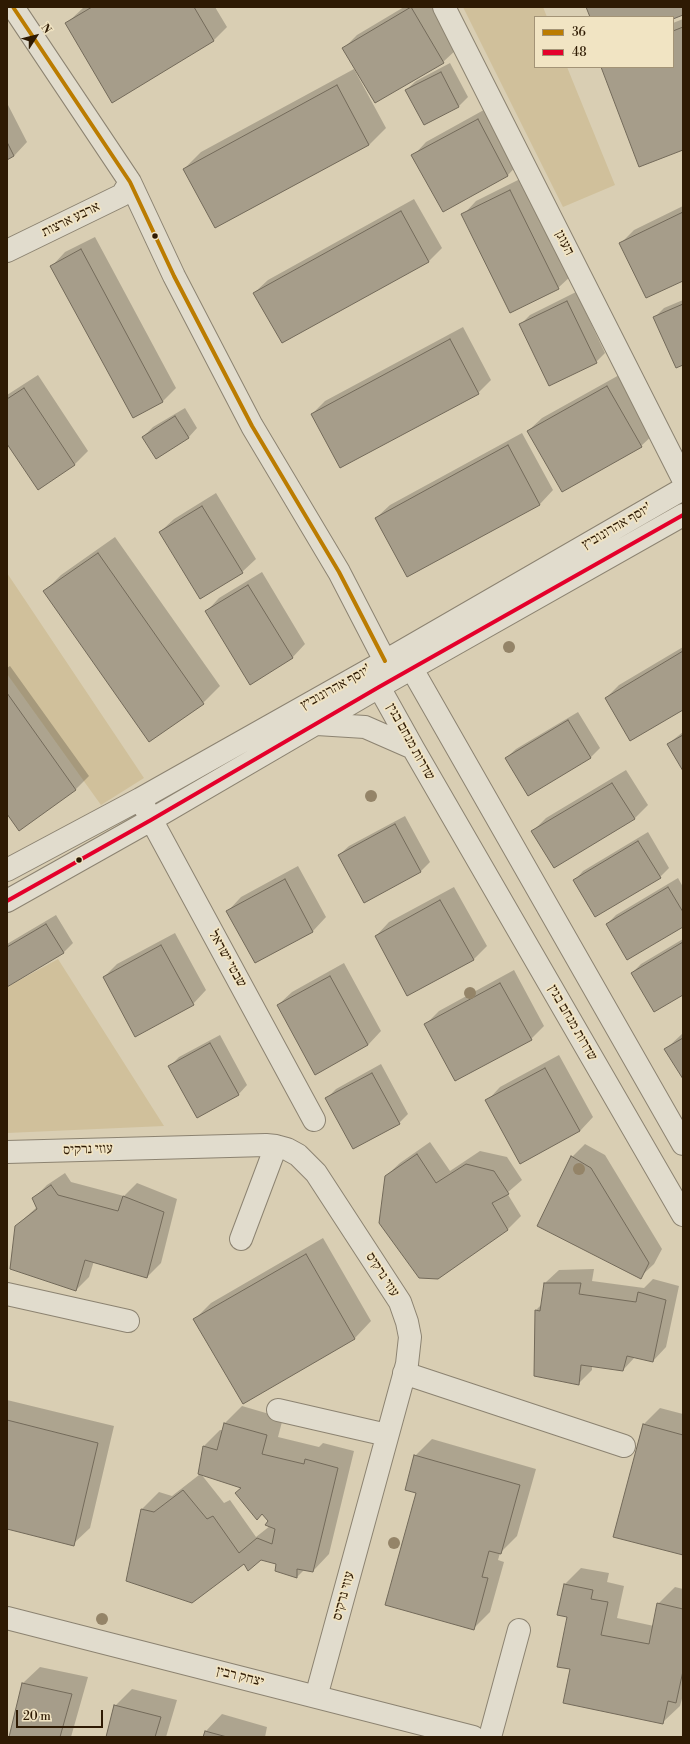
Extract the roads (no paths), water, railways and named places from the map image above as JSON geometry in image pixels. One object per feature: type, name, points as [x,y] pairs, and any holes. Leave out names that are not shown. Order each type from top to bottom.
[{"type":"street","points":[[13,7],[82,108],[174,276],[252,426],[339,572],[385,661],[412,669],[682,1140]]},
{"type":"street","name":"העוגן","points":[[444,7],[683,479]]},
{"type":"street","name":"ארבע ארצות","points":[[7,251],[126,188]]},
{"type":"street","name":"יוסף אהרונוביץ'","points":[[7,870],[140,799],[385,661],[683,489]]},
{"type":"street","name":"יוסף אהרונוביץ'","points":[[7,901],[317,724],[681,511]]},
{"type":"street","name":"שדרות מנחם בגין","points":[[385,661],[379,687],[412,748],[683,1215]]},
{"type":"street","points":[[317,724],[365,727],[412,748]]},
{"type":"street","name":"שבטי ישראל","points":[[140,799],[314,1120]]},
{"type":"street","points":[[241,1239],[276,1146]]},
{"type":"street","name":"עוזי נרקיס","points":[[7,1152],[276,1146],[287,1149],[298,1155],[316,1173],[400,1302],[408,1322],[410,1337],[404,1373],[316,1697]]},
{"type":"street","points":[[7,1294],[128,1321]]},
{"type":"street","points":[[404,1373],[624,1446]]},
{"type":"street","points":[[278,1410],[387,1435]]},
{"type":"street","name":"יצחק רבין","points":[[7,1618],[473,1737]]},
{"type":"street","points":[[490,1737],[519,1630]]}]
